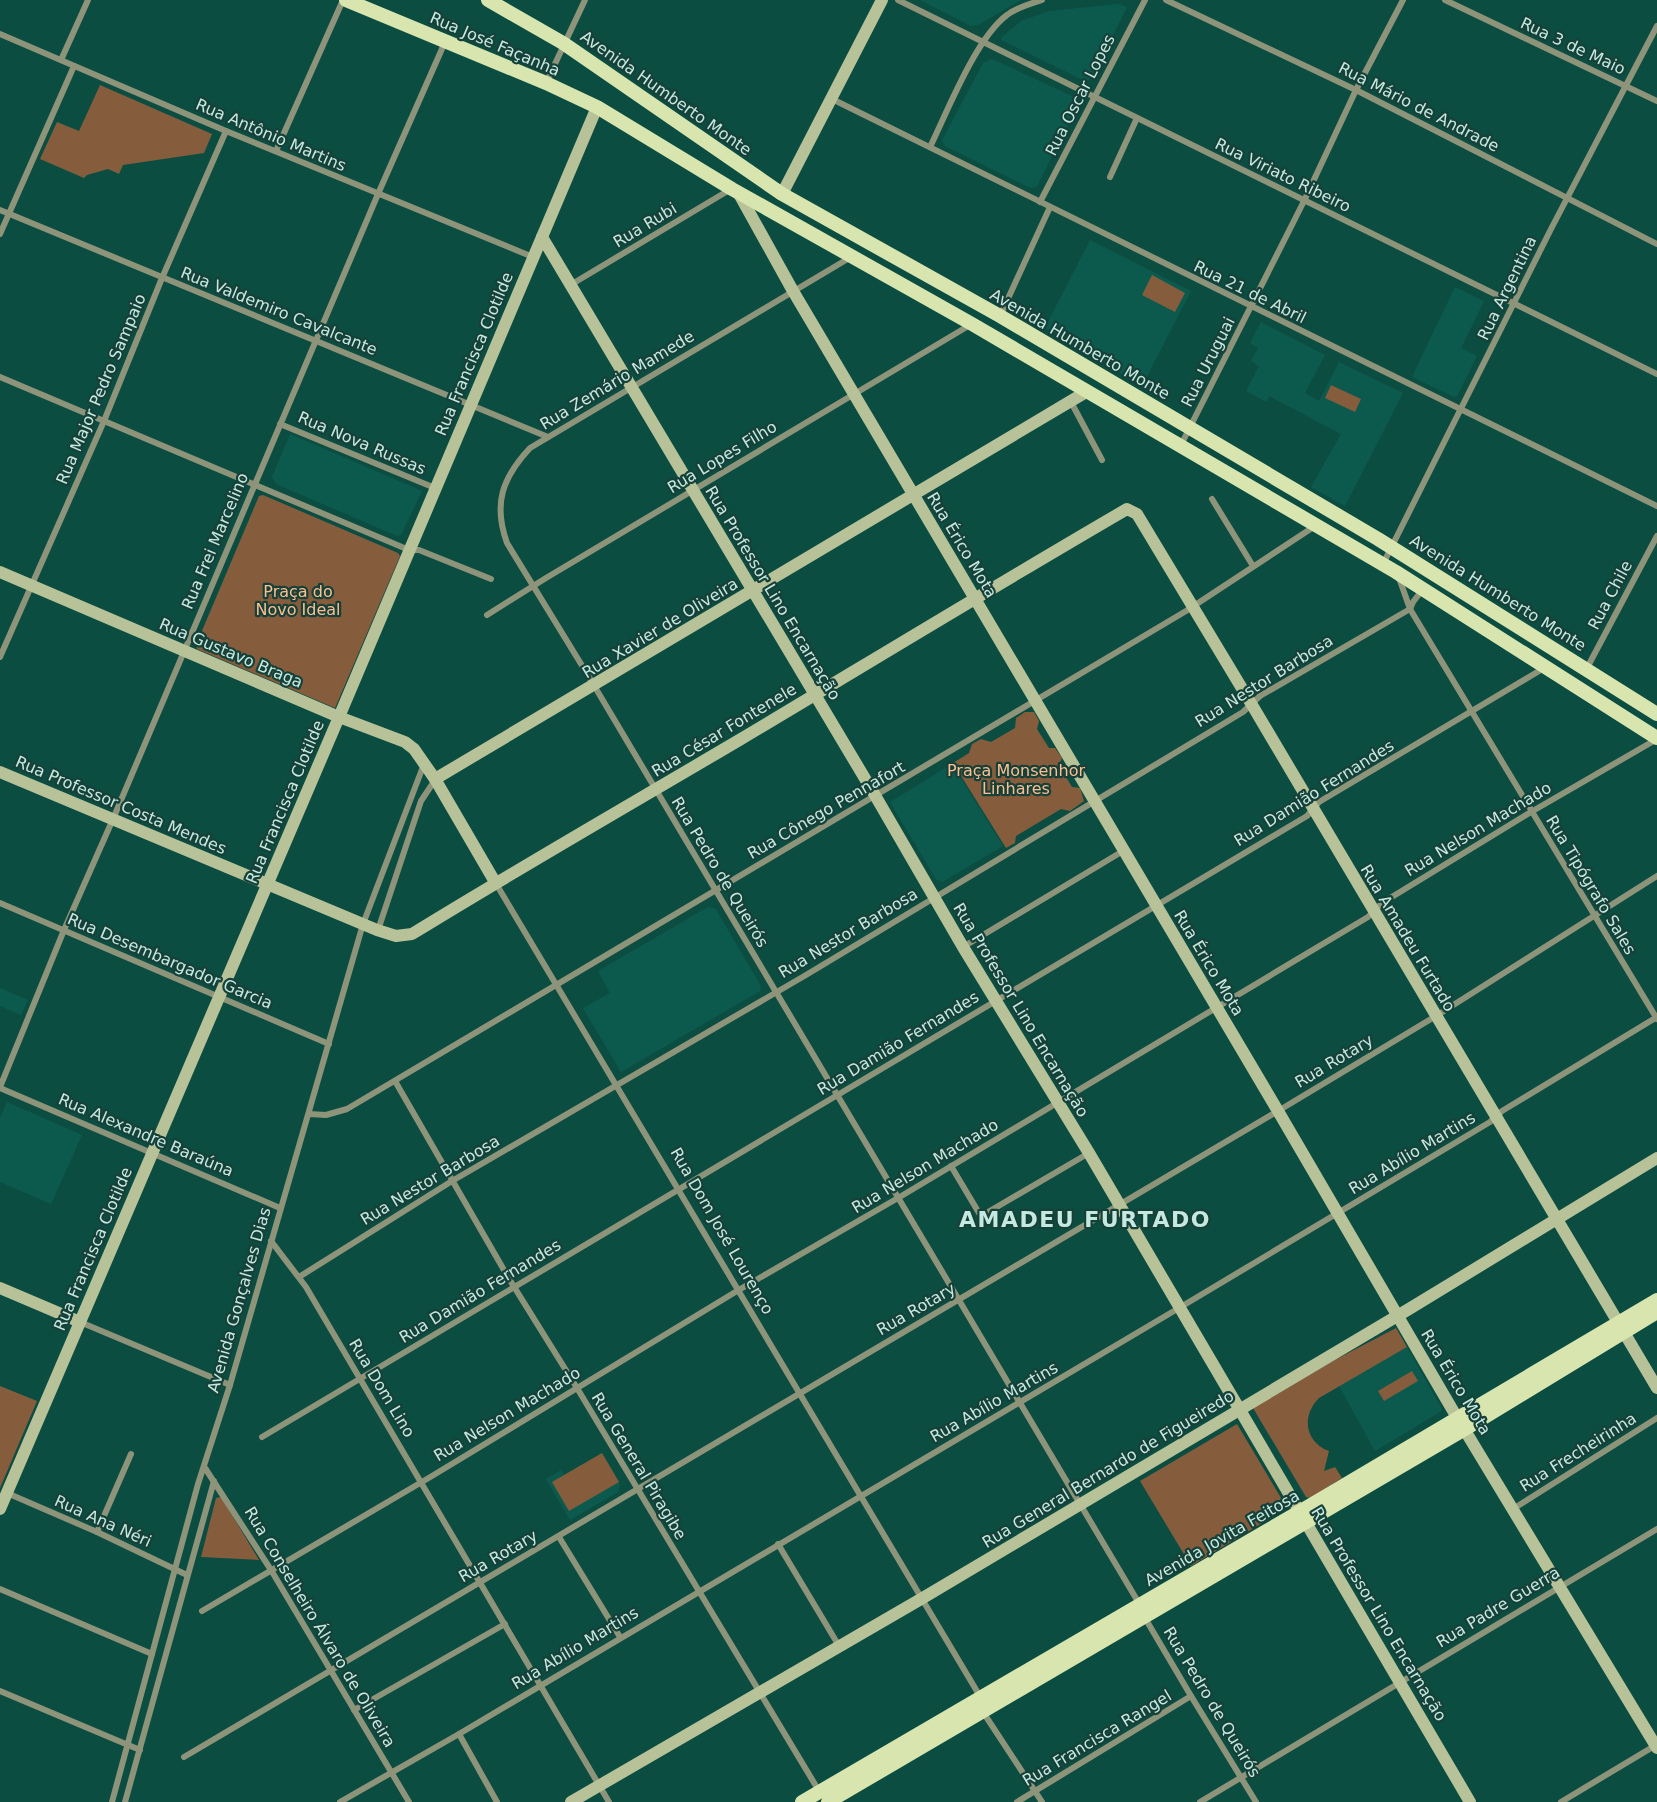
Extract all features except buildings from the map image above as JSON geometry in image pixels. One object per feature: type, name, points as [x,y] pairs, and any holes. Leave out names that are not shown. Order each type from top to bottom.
[{"type":"main road","name":"Rua José Façanha","points":[[344,0],[546,83],[597,107]]},
{"type":"main road","name":"Avenida Humberto Monte","points":[[488,0],[563,42],[782,195],[1000,316],[1190,427],[1392,547],[1657,714]]},
{"type":"main road","points":[[597,107],[735,190],[972,324],[1383,564],[1657,738]]},
{"type":"main road","name":"Avenida Jovita Feitosa","points":[[802,1802],[824,1799],[1462,1424],[1621,1327],[1657,1300]]},
{"type":"main road","name":"Avenida Jovita Feitosa","points":[[1621,1327],[1657,1312]]},
{"type":"street","points":[[61,60],[88,0]]},
{"type":"street","points":[[276,151],[344,0]]},
{"type":"street","points":[[546,83],[563,42],[585,0]]},
{"type":"street","points":[[782,195],[882,0]]},
{"type":"street","name":"Rua Viriato Ribeiro","points":[[898,0],[1657,374]]},
{"type":"street","points":[[930,147],[982,42],[1008,14],[1042,0]]},
{"type":"street","name":"Rua Oscar Lopes","points":[[1040,202],[1145,0]]},
{"type":"street","name":"Rua Mário de Andrade","points":[[1166,0],[1356,90],[1657,244]]},
{"type":"street","name":"Rua Uruguai","points":[[1180,447],[1402,0]]},
{"type":"street","name":"Rua 3 de Maio","points":[[1445,0],[1657,101]]},
{"type":"street","name":"Rua Argentina","points":[[1383,564],[1657,26]]},
{"type":"street","name":"Rua Antônio Martins","points":[[0,34],[226,131],[533,257]]},
{"type":"street","name":"Rua Frei Marcelino","points":[[0,1088],[64,930],[315,340],[446,41]]},
{"type":"street","points":[[0,234],[74,66]]},
{"type":"street","name":"Rua 21 de Abril","points":[[832,99],[1657,506]]},
{"type":"street","name":"Rua Francisca Clotilde","points":[[0,1509],[268,885],[597,107]]},
{"type":"street","points":[[1110,177],[1137,118]]},
{"type":"street","name":"Rua Major Pedro Sampaio","points":[[0,657],[104,421],[162,278],[226,131]]},
{"type":"street","name":"Rua Rubi","points":[[572,284],[735,190]]},
{"type":"street","name":"Rua Érico Mota","points":[[735,190],[1337,1215],[1657,1746]]},
{"type":"street","points":[[1000,316],[1050,207]]},
{"type":"street","name":"Rua Valdemiro Cavalcante","points":[[0,210],[548,437]]},
{"type":"street","name":"Rua Professor Lino Encarnação","points":[[542,237],[963,946],[1120,1205],[1470,1802]]},
{"type":"street","name":"Rua Zemário Mamede","points":[[534,585],[507,543],[500,522],[503,494],[517,462],[530,448],[851,257]]},
{"type":"street","name":"Rua Lopes Filho","points":[[487,615],[972,324]]},
{"type":"street","points":[[0,377],[409,550],[419,550],[491,579]]},
{"type":"street","name":"Rua Xavier de Oliveira","points":[[435,779],[595,686],[1086,392]]},
{"type":"street","points":[[1071,402],[1102,460]]},
{"type":"street","name":"Rua Nova Russas","points":[[280,424],[435,488]]},
{"type":"street","points":[[1212,499],[1253,566]]},
{"type":"street","name":"Rua César Fontenele","points":[[363,924],[396,936],[412,934],[495,882],[655,790],[1127,509]]},
{"type":"street","name":"Rua Amadeu Furtado","points":[[1127,509],[1137,514],[1251,703],[1657,1388]]},
{"type":"street","name":"Rua Cônego Pennafort","points":[[309,1114],[337,1113],[394,1081],[1036,701],[1192,607],[1317,525]]},
{"type":"street","name":"Rua Chile","points":[[1587,668],[1657,536]]},
{"type":"street","name":"Rua Gustavo Braga","points":[[0,572],[339,717],[405,742],[414,749],[435,779]]},
{"type":"street","points":[[1396,572],[1410,609]]},
{"type":"street","name":"Rua Pedro de Queirós","points":[[534,585],[1081,1504],[1191,1696],[1257,1802]]},
{"type":"street","name":"Rua Nestor Barbosa","points":[[299,1277],[452,1181],[776,993],[1243,711],[1251,703],[1410,609],[1423,589]]},
{"type":"street","name":"Rua Tipógrafo Sales","points":[[1410,609],[1657,1018]]},
{"type":"street","name":"Rua Damião Fernandes","points":[[262,1437],[1306,816],[1319,802],[1545,667]]},
{"type":"street","name":"Rua Nelson Machado","points":[[202,1611],[422,1482],[737,1291],[1216,1009],[1368,917],[1373,910],[1531,812],[1657,738]]},
{"type":"street","name":"Avenida Gonçalves Dias","points":[[112,1802],[175,1569],[363,924],[424,763]]},
{"type":"street","name":"Rua Professor Costa Mendes","points":[[0,772],[363,924]]},
{"type":"street","points":[[377,930],[416,814],[421,801],[435,779]]},
{"type":"street","name":"Rua Dom José Lourenço","points":[[435,779],[982,1705],[1042,1802]]},
{"type":"street","points":[[406,811],[416,814]]},
{"type":"street","points":[[963,946],[1123,851]]},
{"type":"street","name":"Rua Rotary","points":[[184,1757],[1278,1111],[1436,1016],[1657,876]]},
{"type":"street","name":"Rua Desembargador Garcia","points":[[0,903],[329,1044]]},
{"type":"street","name":"Rua Abílio Martins","points":[[340,1802],[1337,1215],[1657,1018]]},
{"type":"street","name":"Rua General Piragibe","points":[[394,1081],[513,1286],[577,1388],[824,1799]]},
{"type":"street","name":"Rua Alexandre Baraúna","points":[[0,1088],[280,1208]]},
{"type":"street","points":[[951,1166],[979,1213],[983,1215],[1089,1154]]},
{"type":"street","name":"Rua General Bernardo de Figueiredo","points":[[571,1802],[1240,1410],[1657,1158]]},
{"type":"street","name":"Rua Dom Lino","points":[[271,1241],[299,1277],[360,1378],[609,1802]]},
{"type":"street","points":[[0,1288],[230,1385]]},
{"type":"street","name":"Rua Frecheirinha","points":[[1513,1509],[1657,1418]]},
{"type":"street","points":[[97,1532],[131,1454]]},
{"type":"street","name":"Rua Conselheiro Álvaro de Oliveira","points":[[205,1468],[272,1570],[409,1802]]},
{"type":"street","points":[[125,1802],[214,1481]]},
{"type":"street","name":"Rua Ana Néri","points":[[7,1493],[97,1532],[187,1575]]},
{"type":"street","name":"Rua Padre Guerra","points":[[1200,1802],[1657,1529]]},
{"type":"street","points":[[559,1536],[620,1637]]},
{"type":"street","points":[[778,1544],[839,1646]]},
{"type":"street","points":[[0,1588],[152,1653]]},
{"type":"street","points":[[354,1710],[505,1624]]},
{"type":"street","points":[[0,1691],[140,1750]]},
{"type":"street","name":"Rua Francisca Rangel","points":[[1017,1802],[1191,1696]]},
{"type":"street","points":[[459,1734],[497,1802]]},
{"type":"street","points":[[1561,1802],[1657,1746]]},
{"type":"shaded area","points":[[920,0],[1021,0],[978,25],[971,26]]},
{"type":"shaded area","points":[[1118,4],[1127,7],[1091,79],[1085,81],[1001,40],[1021,21],[1049,11]]},
{"type":"shaded area","points":[[992,59],[1074,97],[1077,106],[1037,186],[1030,188],[945,146],[942,140],[983,63]]},
{"type":"shaded area","points":[[1090,240],[1191,291],[1142,386],[1045,328]]},
{"type":"shaded area","points":[[1455,287],[1484,301],[1461,348],[1477,356],[1457,396],[1454,397],[1412,377]]},
{"type":"shaded area","points":[[1261,322],[1325,355],[1305,393],[1319,401],[1339,362],[1403,393],[1345,506],[1311,487],[1341,434],[1269,396],[1266,402],[1246,391],[1259,366],[1251,361],[1258,348],[1250,343]]},
{"type":"shaded area","points":[[290,434],[422,491],[401,535],[397,536],[276,484],[272,477]]},
{"type":"shaded area","points":[[952,764],[1003,846],[942,882],[936,879],[890,802]]},
{"type":"shaded area","points":[[708,907],[715,908],[761,986],[760,991],[621,1072],[583,1008],[610,993],[598,971]]},
{"type":"shaded area","points":[[0,988],[28,1000],[21,1015],[0,1006]]},
{"type":"shaded area","points":[[7,1102],[82,1135],[51,1204],[0,1182],[0,1118]]},
{"type":"shaded area","points":[[1407,1347],[1442,1409],[1375,1451],[1339,1386]]},
{"type":"shaded area","points":[[602,1453],[620,1484],[618,1492],[570,1520],[546,1479],[561,1470],[564,1475]]},
{"type":"green space","points":[[100,85],[212,134],[204,153],[123,165],[119,174],[108,169],[84,178],[40,159],[57,122],[79,131]]},
{"type":"green space","points":[[1152,275],[1185,293],[1175,312],[1142,295]]},
{"type":"green space","points":[[1331,385],[1361,399],[1355,412],[1325,398]]},
{"type":"green space","name":"Praça do Novo Ideal","points":[[263,495],[398,553],[400,556],[335,708],[197,649],[196,645],[259,496]]},
{"type":"green space","name":"Praça Monsenhor Linhares","points":[[1025,712],[1034,712],[1039,721],[1037,729],[1049,748],[1055,748],[1062,758],[1059,765],[1072,787],[1080,788],[1084,801],[1070,811],[1061,809],[1016,836],[1015,843],[1006,848],[953,763],[969,753],[972,744],[981,739],[991,742],[1015,728],[1016,718]]},
{"type":"green space","points":[[1396,1328],[1407,1347],[1319,1398],[1313,1405],[1308,1428],[1315,1441],[1329,1451],[1324,1471],[1335,1467],[1342,1478],[1310,1498],[1306,1497],[1253,1408],[1331,1362]]},
{"type":"green space","points":[[1412,1371],[1418,1381],[1384,1401],[1378,1391]]},
{"type":"green space","points":[[0,1386],[37,1401],[0,1488]]},
{"type":"green space","points":[[1237,1424],[1287,1508],[1191,1566],[1140,1481]]},
{"type":"green space","points":[[602,1453],[619,1482],[569,1511],[552,1482]]},
{"type":"green space","points":[[221,1497],[259,1560],[201,1557],[216,1498]]},
{"type":"district","name":"AMADEU FURTADO","points":[[1085,1219]]}]
